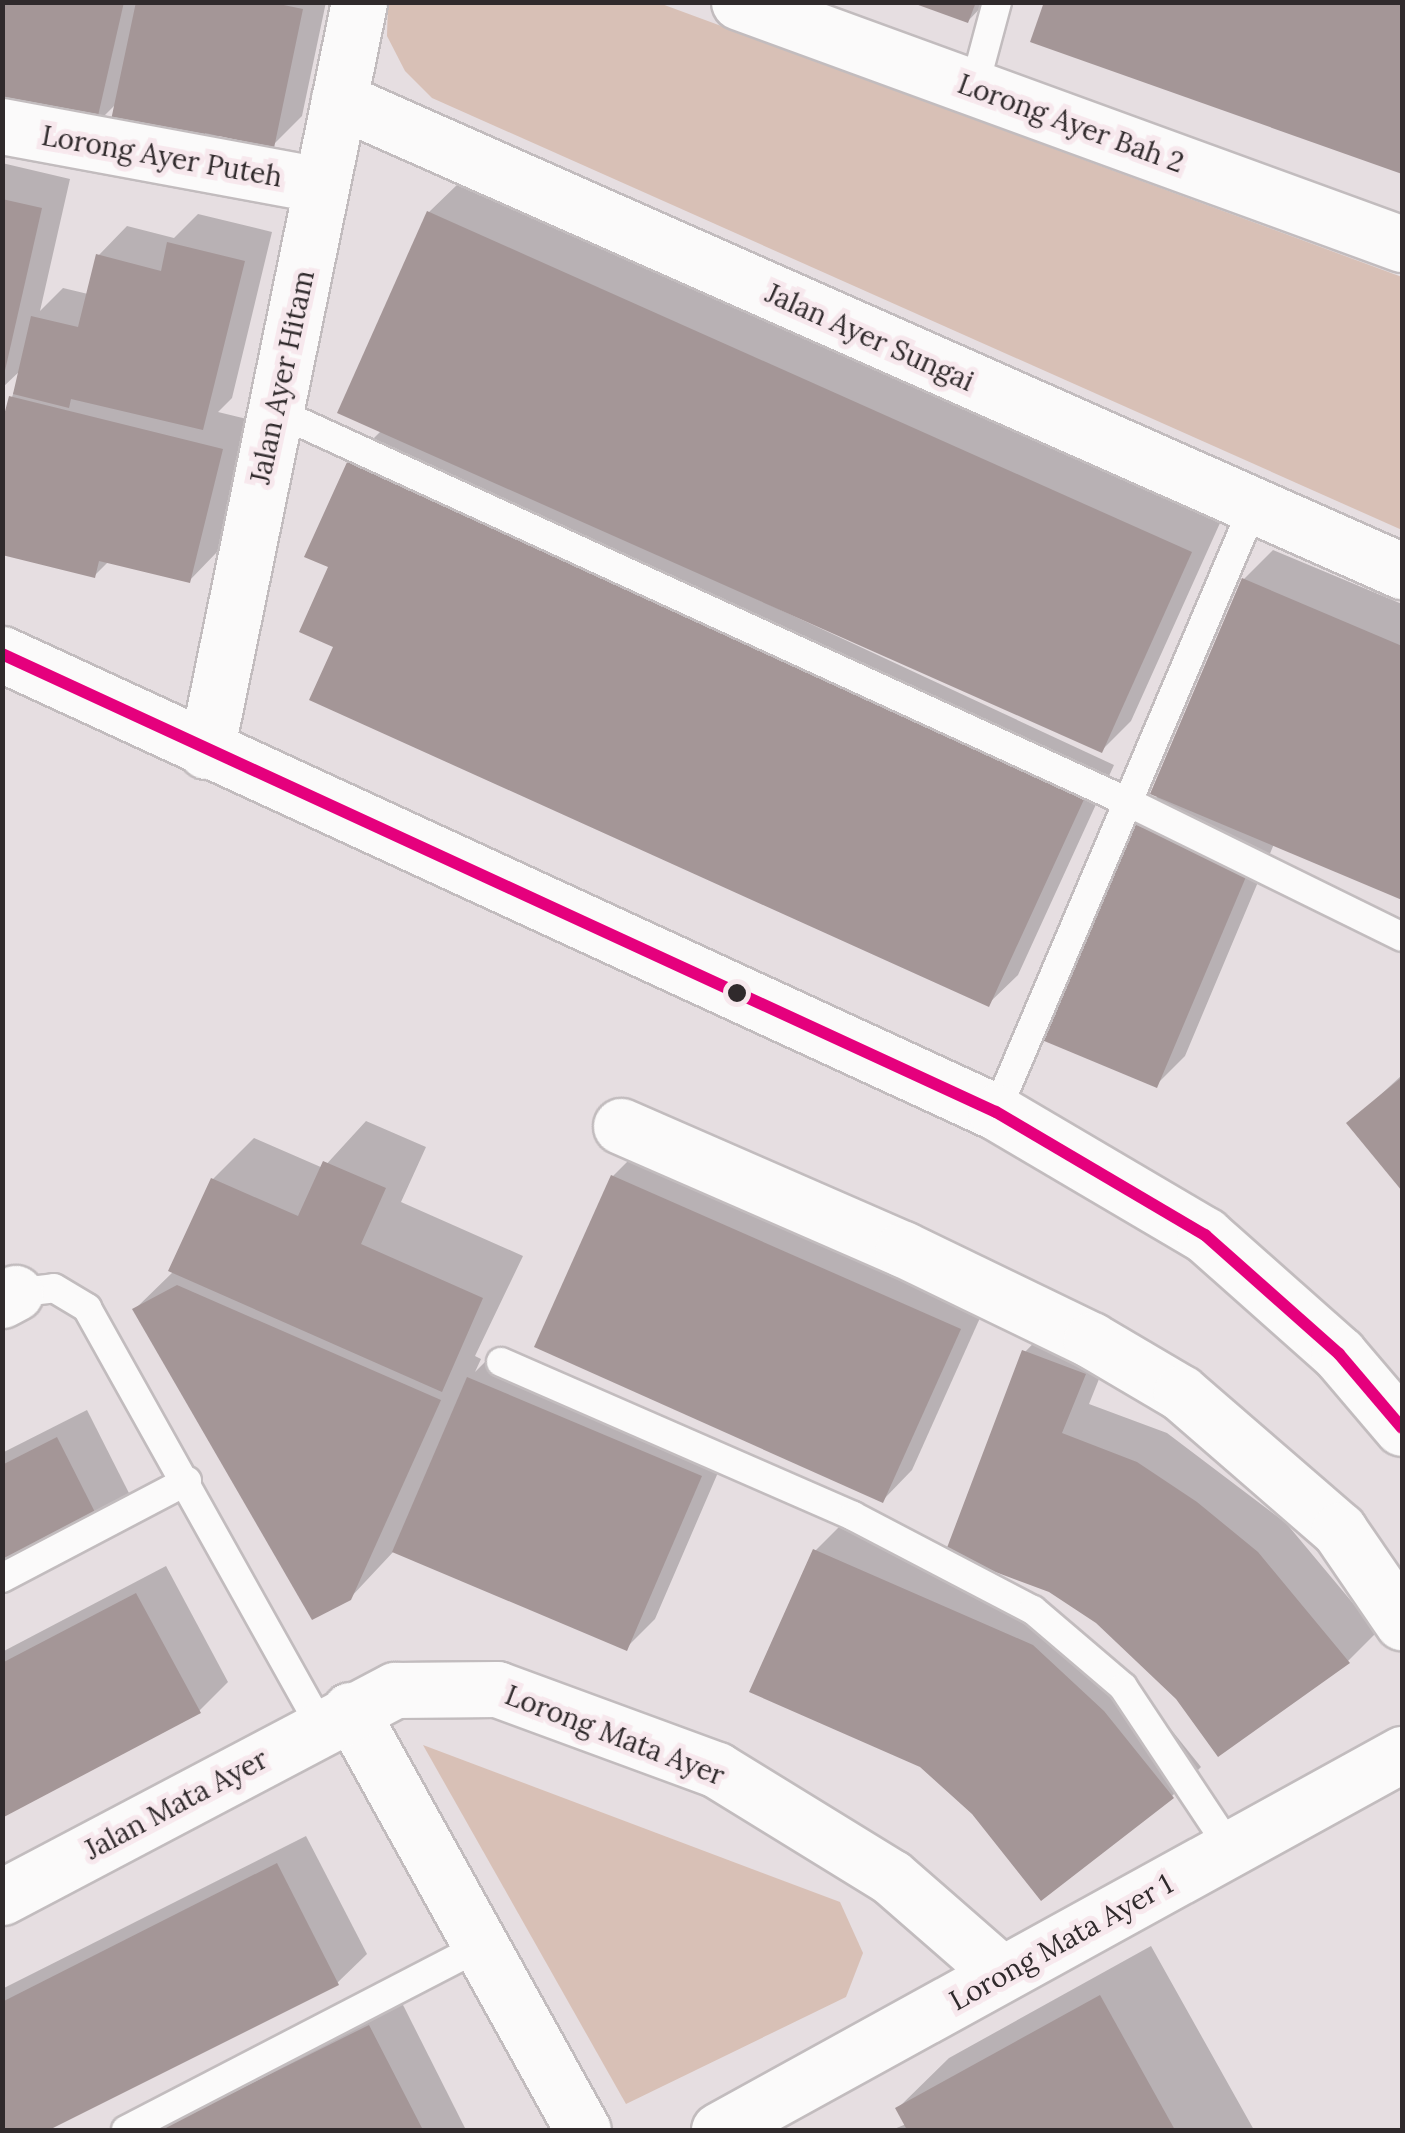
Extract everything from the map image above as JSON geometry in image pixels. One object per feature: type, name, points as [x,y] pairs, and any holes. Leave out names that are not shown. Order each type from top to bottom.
[{"type":"street","name":"Jalan Ayer Hitam","points":[[206,751],[359,2]]},
{"type":"street","name":"Lorong Ayer Bah 2","points":[[739,2],[1402,244]]},
{"type":"street","name":"Jalan Ayer Sungai","points":[[339,100],[1252,510],[1402,570]]},
{"type":"street","name":"Lorong Ayer Puteh","points":[[2,126],[321,186]]},
{"type":"street","points":[[2,654],[996,1112],[1205,1235],[1339,1354],[1402,1428]]},
{"type":"street","points":[[621,1126],[903,1248],[1091,1340],[1181,1393],[1339,1530],[1402,1622]]},
{"type":"street","name":"Lorong Mata Ayer","points":[[335,1718],[394,1690],[497,1689],[717,1770],[891,1877],[1002,1974]]},
{"type":"street","points":[[335,1718],[478,1947],[583,2130]]},
{"type":"street","name":"Jalan Mata Ayer","points":[[2,1897],[335,1718]]},
{"type":"street","name":"Lorong Mata Ayer 1","points":[[719,2130],[1402,1754]]},
{"type":"lane","points":[[974,88],[997,2]]},
{"type":"lane","points":[[275,411],[1128,802],[1402,937]]},
{"type":"lane","points":[[996,1112],[1252,510]]},
{"type":"lane","points":[[9,1296],[54,1288],[87,1308],[187,1481],[335,1718]]},
{"type":"lane","points":[[501,1362],[853,1516],[1034,1610],[1123,1686],[1230,1848]]},
{"type":"lane","points":[[2,1578],[187,1481]]},
{"type":"lane","points":[[126,2130],[478,1947]]},
{"type":"shaded area","points":[[388,3],[659,3],[1402,277],[1402,530],[432,98],[405,71],[387,36]]},
{"type":"shaded area","points":[[423,1745],[840,1902],[863,1953],[846,1997],[626,2104]]},
{"type":"building","points":[[2,2],[124,2],[95,129],[2,108]]},
{"type":"building","points":[[136,2],[269,2],[303,9],[274,148],[205,133],[200,159],[107,139]]},
{"type":"building","points":[[910,2],[976,2],[968,23]]},
{"type":"building","points":[[1044,2],[1402,2],[1402,174],[1030,42]]},
{"type":"building","points":[[2,199],[42,208],[4,375],[2,375]]},
{"type":"building","points":[[427,211],[1192,552],[1102,753],[337,413]]},
{"type":"building","points":[[167,242],[245,261],[203,430],[71,399],[69,408],[13,394],[31,316],[78,327],[96,254],[161,271]]},
{"type":"building","points":[[9,396],[223,449],[190,583],[99,561],[95,578],[2,555],[2,423]]},
{"type":"building","points":[[348,460],[1086,795],[989,1007],[309,700],[333,647],[299,632],[328,567],[304,557]]},
{"type":"building","points":[[1242,578],[1402,646],[1402,900],[1150,794]]},
{"type":"building","points":[[1129,822],[1248,872],[1157,1088],[1037,1038]]},
{"type":"building","points":[[1402,1077],[1402,1191],[1346,1123]]},
{"type":"building","points":[[323,1161],[386,1188],[361,1244],[483,1298],[442,1392],[168,1271],[211,1178],[298,1216]]},
{"type":"building","points":[[611,1175],[961,1329],[883,1503],[534,1347]]},
{"type":"building","points":[[177,1285],[441,1400],[351,1600],[312,1620],[132,1309]]},
{"type":"building","points":[[1022,1350],[1086,1374],[1062,1433],[1137,1462],[1197,1502],[1258,1552],[1350,1663],[1218,1757],[1176,1699],[1096,1623],[1049,1592],[945,1553]]},
{"type":"building","points":[[467,1377],[702,1476],[627,1651],[392,1552]]},
{"type":"building","points":[[57,1437],[106,1534],[2,1587],[2,1465]]},
{"type":"building","points":[[813,1549],[1033,1645],[1104,1711],[1174,1798],[1041,1901],[972,1814],[920,1767],[749,1692]]},
{"type":"building","points":[[136,1593],[201,1713],[2,1818],[2,1663]]},
{"type":"building","points":[[277,1863],[339,1985],[49,2130],[2,2130],[2,2002]]},
{"type":"building","points":[[1100,1995],[1175,2130],[907,2130],[895,2108]]},
{"type":"building","points":[[369,2025],[423,2130],[157,2130],[190,2114]]},
{"type":"transit line","points":[[2,654],[996,1112],[1205,1235],[1339,1354],[1402,1428]]}]
